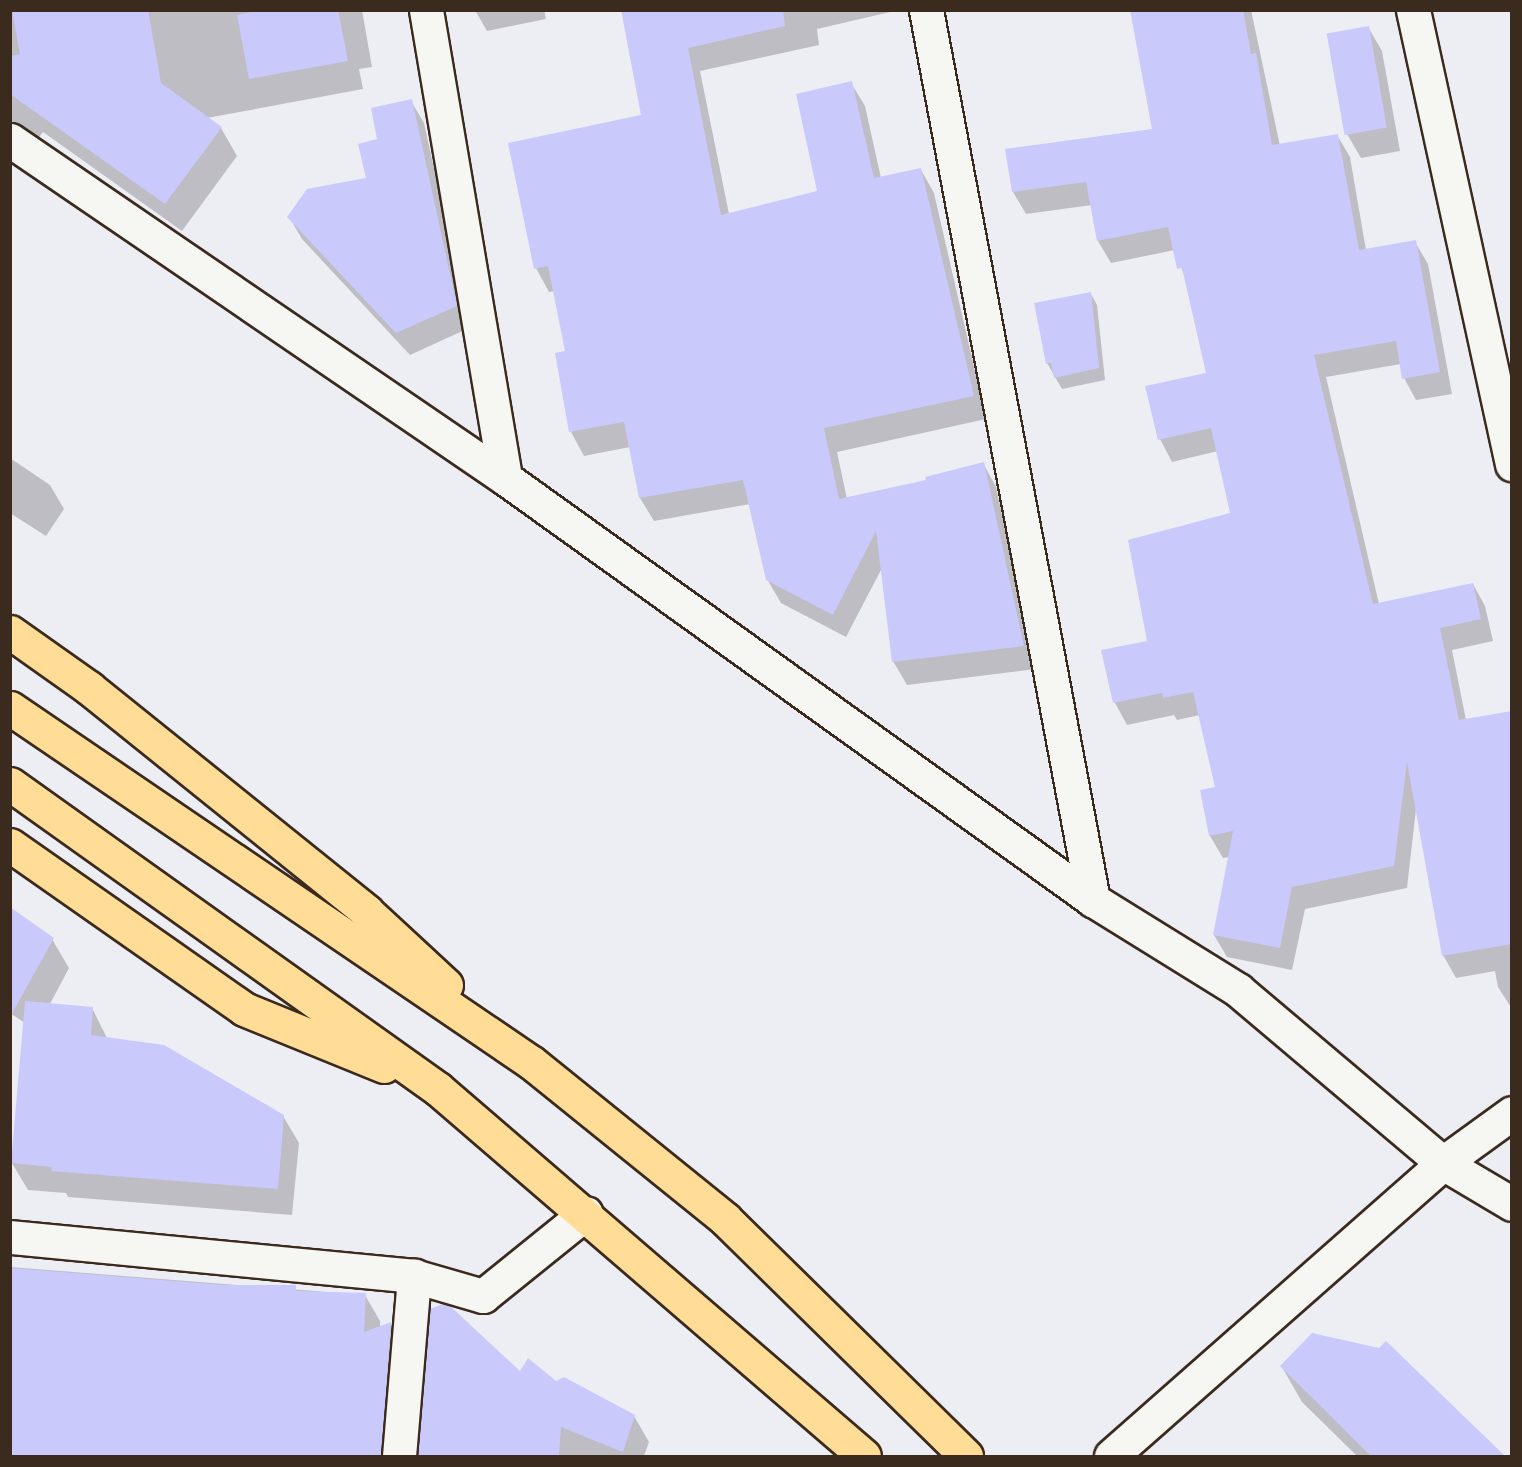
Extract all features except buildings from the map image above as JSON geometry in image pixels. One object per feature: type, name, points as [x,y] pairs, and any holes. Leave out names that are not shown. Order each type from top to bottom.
[{"type":"highway","points":[[10,632],[89,688],[366,912],[532,1063],[725,1219],[966,1456]]},
{"type":"highway","points":[[10,708],[532,1063]]},
{"type":"highway","points":[[11,785],[438,1089],[586,1213],[864,1456]]},
{"type":"highway","points":[[10,845],[244,1009],[438,1089]]},
{"type":"street","points":[[426,10],[505,478]]},
{"type":"street","points":[[926,10],[1093,900]]},
{"type":"street","points":[[1413,10],[1512,464]]},
{"type":"street","points":[[10,140],[505,478],[1093,900],[1238,990],[1443,1164],[1512,1204]]},
{"type":"street","points":[[1111,1456],[1443,1164],[1512,1113]]},
{"type":"street","points":[[10,1237],[414,1276],[483,1296],[586,1213]]},
{"type":"street","points":[[399,1456],[414,1276]]}]
